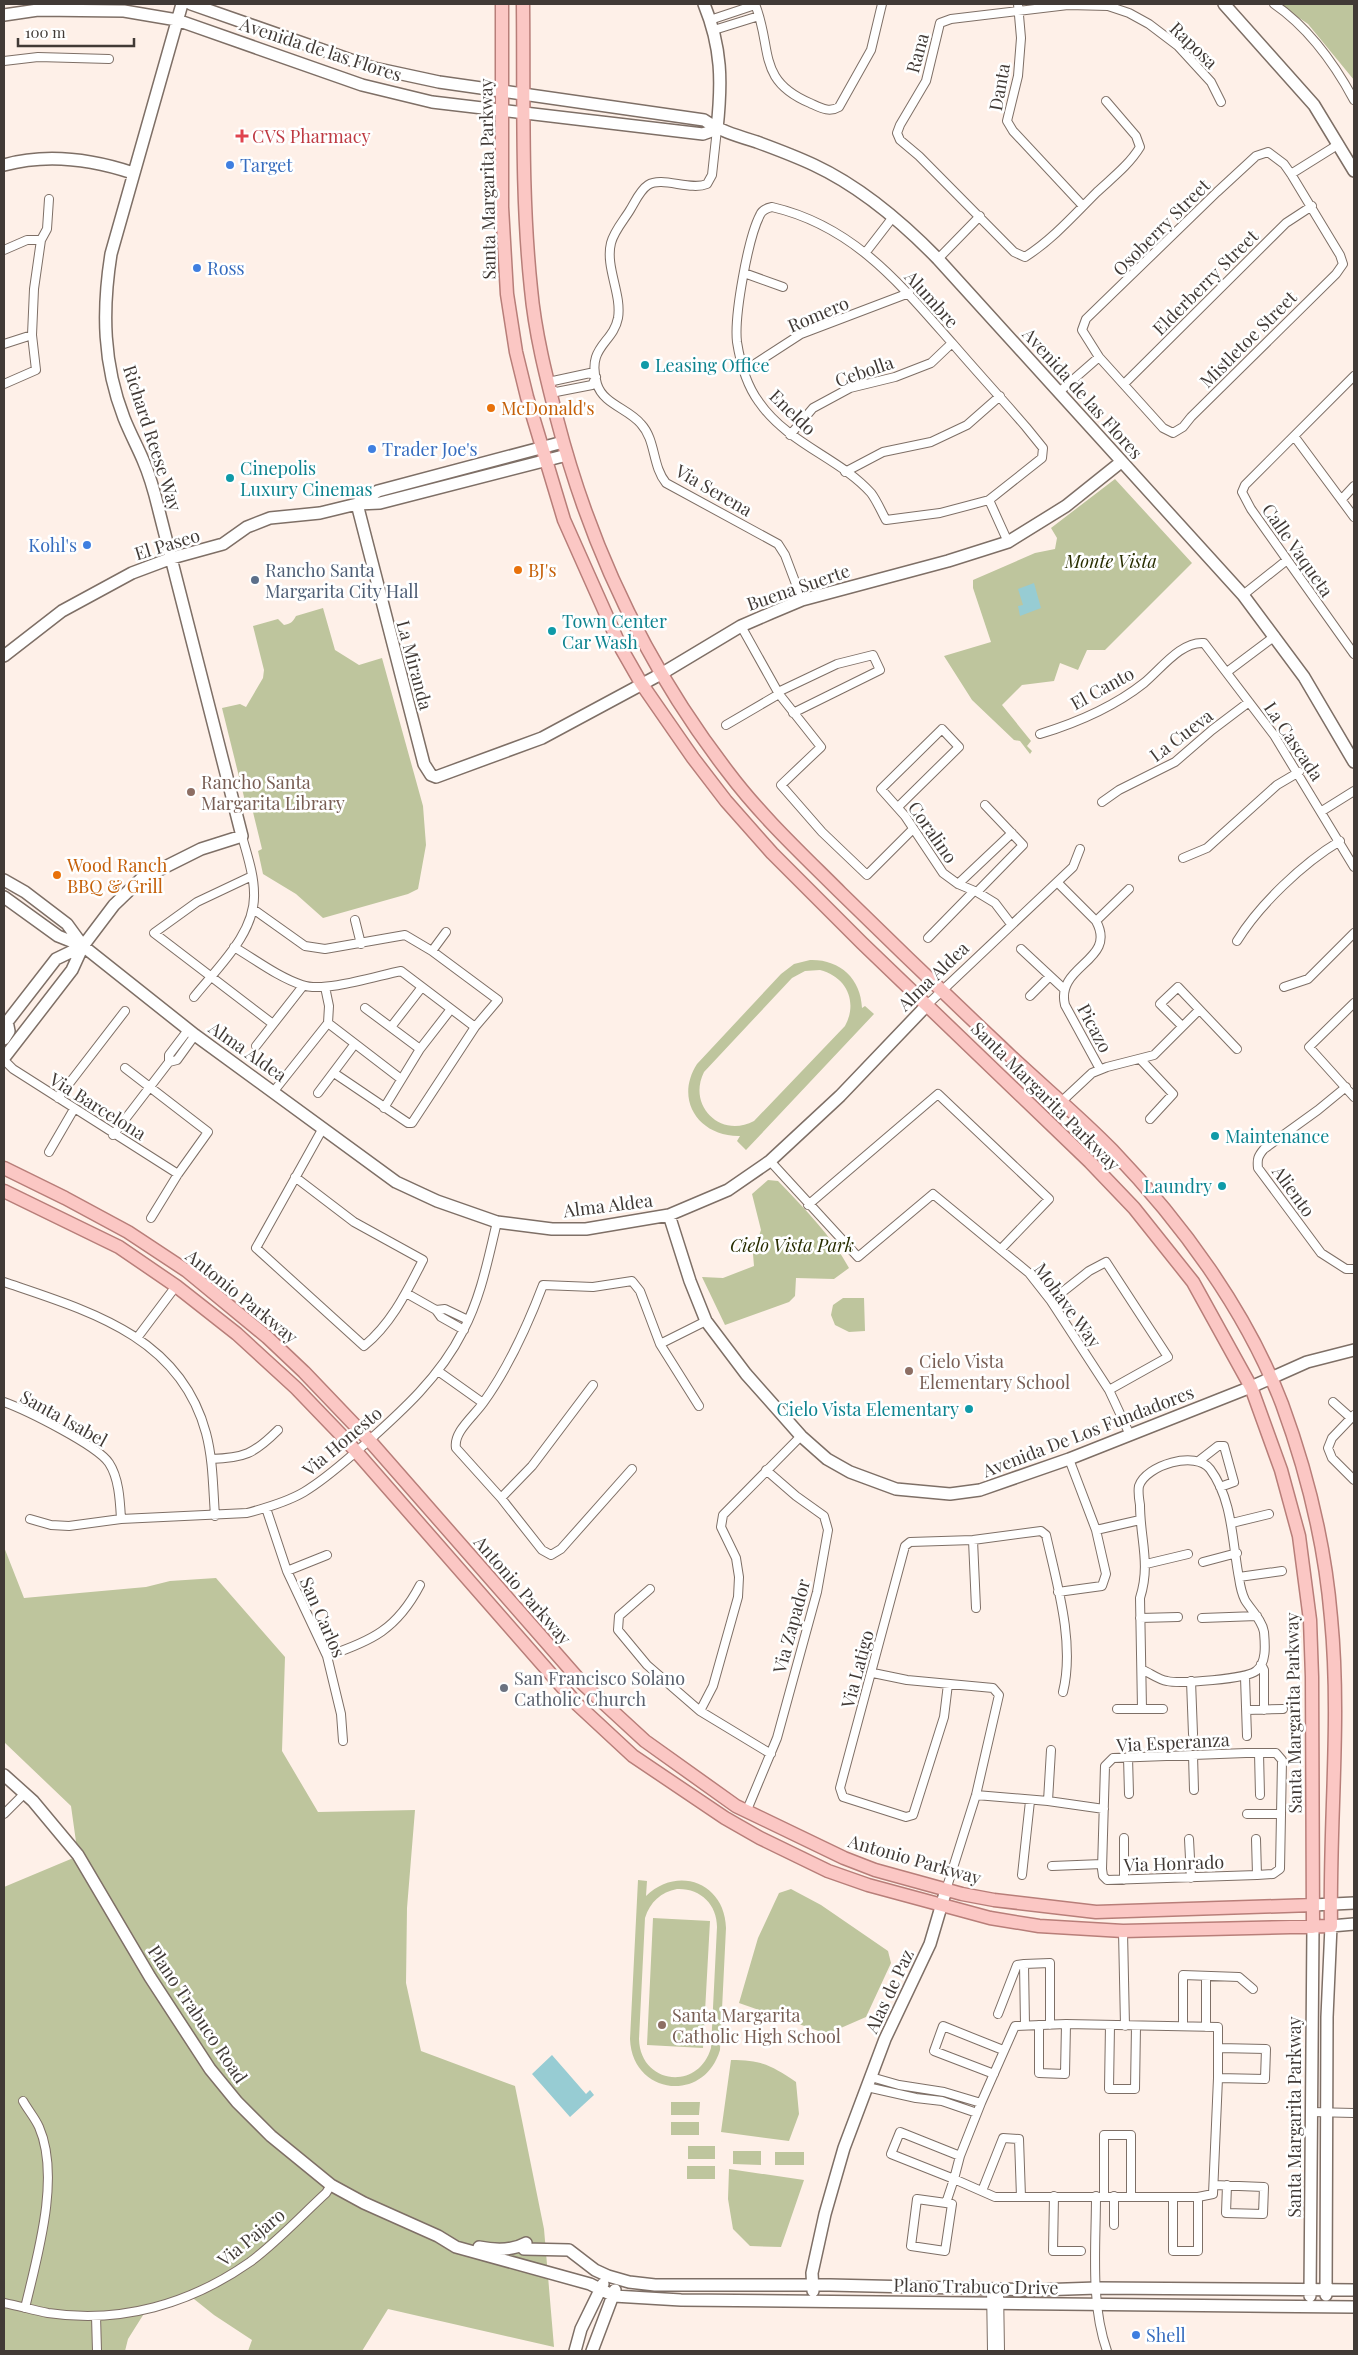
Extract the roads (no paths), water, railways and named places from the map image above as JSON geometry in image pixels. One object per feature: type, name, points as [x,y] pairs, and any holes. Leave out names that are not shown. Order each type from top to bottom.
[{"type":"main road","name":"Richard Reese Way","points":[[182,4],[133,173],[112,254],[105,291],[104,324],[109,360],[119,402],[152,486],[242,836]]},
{"type":"main road","name":"Avenida de las Flores","points":[[190,4],[374,68],[439,82],[704,120],[716,129],[779,150],[815,165],[859,191],[893,217],[938,259],[1243,595],[1304,677],[1354,762]]},
{"type":"main road","name":"Santa Margarita Parkway","points":[[502,4],[502,207],[507,294],[516,352],[543,454],[564,520],[621,648],[641,683],[726,801],[772,853],[862,943],[928,1004],[1090,1162],[1134,1208],[1193,1282],[1251,1387],[1281,1470],[1296,1527],[1310,1620],[1312,1677],[1313,1927],[1310,2307]]},
{"type":"main road","name":"Santa Margarita Parkway","points":[[523,4],[525,217],[531,291],[539,343],[563,442],[598,548],[641,640],[661,674],[731,776],[791,843],[1020,1066],[1108,1146],[1152,1193],[1194,1247],[1244,1324],[1282,1406],[1298,1454],[1320,1535],[1332,1620],[1334,1710],[1327,2113],[1326,2307]]},
{"type":"main road","points":[[704,4],[712,25],[721,72],[716,129]]},
{"type":"main road","points":[[1224,4],[1302,90],[1339,144],[1354,171]]},
{"type":"main road","name":"Avenida de las Flores","points":[[4,15],[38,10],[124,11],[177,20],[362,85],[432,102],[703,134],[716,129]]},
{"type":"main road","points":[[4,165],[23,160],[49,158],[104,164],[133,173]]},
{"type":"main road","name":"El Paseo","points":[[543,454],[563,442]]},
{"type":"main road","name":"El Paseo","points":[[4,656],[62,611],[132,573],[172,558],[223,544],[247,528],[270,518],[320,513],[357,504],[378,491],[543,454],[567,455]]},
{"type":"main road","name":"Buena Suerte","points":[[431,775],[436,777],[444,775],[542,738],[641,683],[661,674],[741,626],[802,600],[948,561],[1008,542],[1038,526],[1121,462]]},
{"type":"main road","name":"La Miranda","points":[[357,504],[414,728],[424,764],[431,775]]},
{"type":"main road","points":[[4,1059],[72,970],[83,946],[114,905],[141,879],[177,859],[242,836]]},
{"type":"main road","name":"Alma Aldea","points":[[4,880],[25,892],[66,924],[83,946],[191,1033],[274,1091],[396,1182],[437,1201],[497,1222],[552,1230],[586,1229],[669,1215],[728,1190],[770,1161],[840,1096],[928,1004]]},
{"type":"main road","name":"Alma Aldea","points":[[4,897],[58,936],[83,946]]},
{"type":"main road","points":[[4,1039],[9,1031],[6,1023],[56,960],[83,946]]},
{"type":"main road","name":"Antonio Parkway","points":[[4,1168],[128,1232],[187,1271],[267,1336],[369,1440],[582,1683],[645,1740],[736,1806],[844,1858],[946,1890],[994,1900],[1096,1912],[1354,1903]]},
{"type":"main road","name":"Antonio Parkway","points":[[4,1191],[119,1247],[215,1315],[296,1388],[356,1451],[578,1705],[633,1756],[725,1818],[793,1855],[868,1886],[990,1918],[1039,1926],[1124,1931],[1313,1927],[1354,1924]]},
{"type":"main road","name":"Avenida De Los Fundadores","points":[[669,1215],[690,1281],[706,1320],[746,1374],[801,1436],[827,1459],[850,1472],[896,1489],[950,1494],[980,1490],[1068,1460],[1251,1387],[1307,1362],[1354,1350]]},
{"type":"main road","name":"Plano Trabuco Road","points":[[4,1774],[25,1793],[78,1855],[145,1968],[210,2069],[237,2102],[270,2136],[332,2185],[364,2203],[438,2236],[456,2247],[569,2278],[600,2289]]},
{"type":"main road","name":"Alas de Paz","points":[[813,2300],[812,2273],[825,2214],[844,2148],[885,2039],[930,1944],[946,1890]]},
{"type":"main road","name":"Plano Trabuco Road","points":[[438,2236],[493,2250],[521,2246],[524,2249],[569,2250],[578,2255],[595,2270],[613,2278]]},
{"type":"main road","points":[[575,2351],[581,2329],[600,2289],[613,2278]]},
{"type":"main road","points":[[592,2351],[614,2296],[613,2278]]},
{"type":"main road","name":"Plano Trabuco Drive","points":[[613,2278],[655,2285],[1038,2290],[1097,2288],[1354,2290]]},
{"type":"main road","name":"Plano Trabuco Drive","points":[[600,2289],[614,2296],[681,2300],[1354,2307]]},
{"type":"street","points":[[712,25],[755,4],[760,16],[771,71],[777,81],[794,96],[825,110],[833,111],[839,107],[871,50],[882,4]]},
{"type":"street","name":"Raposa","points":[[1019,7],[1088,4],[1108,6],[1129,13],[1149,24],[1178,46],[1211,82],[1221,102]]},
{"type":"street","points":[[1274,4],[1288,13],[1322,49],[1354,100]]},
{"type":"street","name":"Rana","points":[[980,216],[900,140],[897,134],[900,124],[926,81],[940,23],[951,19],[1019,7]]},
{"type":"street","name":"Danta","points":[[1019,7],[1021,38],[1018,76],[1008,121],[1013,131],[1083,206]]},
{"type":"street","points":[[712,25],[760,16]]},
{"type":"street","points":[[4,62],[38,57],[109,59]]},
{"type":"street","points":[[938,259],[980,216],[1014,252],[1025,257],[1038,248],[1083,206],[1133,157],[1140,147],[1136,136],[1106,101]]},
{"type":"street","points":[[596,377],[590,373],[553,381],[549,388],[556,392],[592,385],[596,377],[594,367],[598,352],[618,317],[611,254],[613,237],[639,194],[648,185],[657,183],[700,187],[707,184],[712,176],[716,129]]},
{"type":"street","points":[[1312,206],[1291,174],[1339,144]]},
{"type":"street","name":"Osoberry Street","points":[[1099,357],[1082,330],[1086,319],[1217,192],[1256,156],[1268,152],[1284,164],[1291,174]]},
{"type":"street","points":[[4,384],[36,370],[32,335],[34,289],[41,240],[47,229],[49,199]]},
{"type":"street","name":"Mistletoe Street","points":[[1124,384],[1163,428],[1173,433],[1183,427],[1336,274],[1343,264],[1340,255],[1312,206]]},
{"type":"street","name":"Elderberry Street","points":[[1124,384],[1286,223],[1312,206]]},
{"type":"street","name":"Alumbre","points":[[766,208],[772,207],[793,212],[817,221],[866,252],[909,294],[1000,396],[1043,448],[1042,458],[989,500]]},
{"type":"street","name":"Eneldo","points":[[766,208],[760,213],[744,273],[737,341],[744,372],[758,402],[790,435],[845,472],[871,493],[886,520],[940,513],[989,500]]},
{"type":"street","points":[[866,252],[893,217]]},
{"type":"street","points":[[4,250],[27,240],[41,240]]},
{"type":"street","points":[[744,273],[783,287]]},
{"type":"street","name":"Romero","points":[[744,372],[801,334],[909,294]]},
{"type":"street","points":[[4,344],[32,335]]},
{"type":"street","name":"Cebolla","points":[[790,435],[813,408],[850,388],[895,377],[931,363],[952,344]]},
{"type":"street","points":[[1059,392],[1099,357],[1124,384]]},
{"type":"street","points":[[1354,376],[1294,436],[1354,517]]},
{"type":"street","name":"Via Serena","points":[[596,377],[602,394],[644,428],[658,468],[666,483],[778,544],[785,555],[802,600]]},
{"type":"street","points":[[845,472],[883,452],[931,442],[967,425],[1000,396]]},
{"type":"street","name":"Calle Vaqueta","points":[[1294,436],[1245,485],[1242,492],[1244,499],[1354,654]]},
{"type":"street","points":[[1342,499],[1354,486]]},
{"type":"street","points":[[989,500],[1008,542]]},
{"type":"street","points":[[1243,595],[1287,560]]},
{"type":"street","points":[[741,626],[778,693],[821,747],[781,785],[822,832],[866,875],[913,829]]},
{"type":"street","points":[[1227,672],[1275,636]]},
{"type":"street","name":"La Cascada","points":[[1197,642],[1204,643],[1227,672],[1299,772],[1354,866]]},
{"type":"street","name":"El Canto","points":[[1040,734],[1064,726],[1120,699],[1144,683],[1189,644],[1197,642]]},
{"type":"street","points":[[726,724],[778,693],[836,664],[874,655],[880,670],[793,713]]},
{"type":"street","name":"La Cueva","points":[[1102,802],[1119,790],[1175,762],[1212,730],[1249,702]]},
{"type":"street","name":"Coralino","points":[[898,806],[959,747],[942,729],[881,788],[898,806],[936,865],[949,879],[994,903],[1011,924]]},
{"type":"street","points":[[1183,858],[1207,848],[1277,785],[1299,772]]},
{"type":"street","points":[[1322,811],[1354,791]]},
{"type":"street","points":[[928,938],[1023,845],[985,805]]},
{"type":"street","points":[[958,884],[1012,833]]},
{"type":"street","points":[[194,998],[244,932],[253,909],[254,892],[252,876],[242,836]]},
{"type":"street","points":[[1236,940],[1248,923],[1314,856],[1340,841]]},
{"type":"street","name":"Alma Aldea","points":[[928,1004],[1073,867],[1080,849]]},
{"type":"street","points":[[252,876],[197,902],[154,933],[212,975],[273,1024]]},
{"type":"street","points":[[1057,882],[1096,921],[1129,889]]},
{"type":"street","points":[[253,909],[305,946],[325,949],[405,935],[432,951],[495,997],[497,1003],[475,1027],[412,1123],[408,1123],[384,1108],[334,1073]]},
{"type":"street","points":[[355,920],[361,944]]},
{"type":"street","name":"Picazo","points":[[1096,921],[1101,936],[1096,953],[1069,978],[1064,989],[1065,1004],[1100,1069]]},
{"type":"street","points":[[432,951],[446,932]]},
{"type":"street","points":[[1284,987],[1308,979],[1354,933]]},
{"type":"street","points":[[234,947],[271,970],[303,986],[325,988],[401,971],[475,1027]]},
{"type":"street","points":[[1021,949],[1064,989]]},
{"type":"street","points":[[1030,996],[1050,976]]},
{"type":"street","points":[[256,1046],[303,986]]},
{"type":"street","points":[[1182,1026],[1160,1004],[1178,987],[1237,1049]]},
{"type":"street","points":[[274,1091],[328,1023],[329,1006],[325,988]]},
{"type":"street","points":[[391,1027],[422,988]]},
{"type":"street","points":[[1354,1003],[1309,1047],[1354,1097]]},
{"type":"street","points":[[365,1008],[420,1050]]},
{"type":"street","points":[[384,1108],[420,1050],[451,1009]]},
{"type":"street","points":[[1061,1102],[1086,1077],[1100,1069],[1141,1060],[1154,1055],[1200,1010]]},
{"type":"street","points":[[58,1098],[124,1011]]},
{"type":"street","points":[[328,1023],[354,1045],[401,1079]]},
{"type":"street","points":[[113,1135],[169,1062],[177,1060],[191,1033]]},
{"type":"street","points":[[318,1093],[354,1045]]},
{"type":"street","name":"Via Barcelona","points":[[4,1059],[113,1135],[178,1174]]},
{"type":"street","points":[[1141,1060],[1174,1094],[1150,1119]]},
{"type":"street","points":[[125,1068],[208,1132],[150,1218]]},
{"type":"street","name":"Aliento","points":[[1346,1086],[1318,1110],[1264,1150],[1258,1156],[1257,1162],[1258,1168],[1321,1253],[1346,1269],[1354,1269]]},
{"type":"street","points":[[770,1161],[808,1205],[938,1094],[1049,1199],[1001,1249]]},
{"type":"street","points":[[48,1152],[74,1109]]},
{"type":"street","points":[[295,1177],[354,1222],[423,1260],[406,1293],[380,1333],[364,1346],[256,1247],[265,1235],[295,1177],[322,1128]]},
{"type":"street","name":"Mohave Way","points":[[808,1205],[858,1257],[933,1194],[1029,1273],[1051,1302],[1109,1390],[1130,1435]]},
{"type":"street","name":"Via Honesto","points":[[30,1519],[51,1525],[69,1526],[122,1518],[215,1516],[247,1513],[266,1508],[302,1493],[324,1480],[424,1388],[438,1371],[464,1330],[468,1320],[484,1278],[497,1222]]},
{"type":"street","points":[[1051,1302],[1089,1270],[1106,1262],[1168,1357],[1109,1390]]},
{"type":"street","points":[[4,1282],[96,1314],[138,1338],[158,1353],[175,1370],[187,1387],[206,1432],[211,1459],[215,1516]]},
{"type":"street","points":[[632,1469],[561,1549],[550,1555],[542,1550],[501,1498],[456,1448],[458,1435],[483,1403],[517,1346],[543,1285],[593,1286],[632,1282],[640,1291],[660,1344],[699,1406]]},
{"type":"street","points":[[138,1338],[176,1286]]},
{"type":"street","points":[[406,1293],[436,1310],[441,1317],[464,1330]]},
{"type":"street","points":[[436,1310],[446,1309],[468,1320]]},
{"type":"street","points":[[660,1344],[706,1320]]},
{"type":"street","points":[[438,1371],[483,1403]]},
{"type":"street","points":[[501,1498],[532,1466],[593,1385]]},
{"type":"street","name":"Santa Isabel","points":[[4,1402],[25,1411],[101,1452],[110,1464],[116,1482],[122,1518]]},
{"type":"street","points":[[1333,1402],[1352,1416],[1332,1438],[1328,1448],[1332,1458],[1353,1475]]},
{"type":"street","points":[[211,1459],[236,1457],[250,1453],[260,1448],[278,1430]]},
{"type":"street","points":[[700,1711],[713,1686],[738,1597],[739,1577],[736,1558],[721,1527],[723,1515],[801,1436]]},
{"type":"street","points":[[1142,1709],[1143,1670],[1140,1598],[1145,1582],[1146,1564],[1141,1542],[1139,1486],[1149,1472],[1180,1460],[1200,1460],[1218,1446],[1224,1446],[1234,1482],[1220,1487]]},
{"type":"street","points":[[1058,1592],[1102,1586],[1106,1574],[1096,1530],[1068,1460]]},
{"type":"street","points":[[1143,1670],[1167,1681],[1245,1678],[1257,1671],[1262,1664],[1264,1656],[1263,1629],[1244,1599],[1239,1577],[1232,1523],[1220,1487],[1210,1468],[1200,1460]]},
{"type":"street","name":"Via Zapador","points":[[747,1810],[771,1754],[817,1592],[828,1530],[824,1516],[796,1496],[766,1470]]},
{"type":"street","name":"San Carlos","points":[[266,1508],[286,1571],[327,1656],[341,1714],[343,1741]]},
{"type":"street","points":[[1232,1523],[1269,1514]]},
{"type":"street","points":[[1096,1530],[1140,1520]]},
{"type":"street","points":[[976,1608],[973,1540],[1041,1531],[1046,1535],[1058,1592],[1068,1672],[1063,1692]]},
{"type":"street","name":"Via Latigo","points":[[948,1684],[944,1717],[915,1812],[910,1816],[843,1797],[841,1784],[904,1548],[910,1542],[973,1540]]},
{"type":"street","points":[[1203,1562],[1237,1553]]},
{"type":"street","points":[[1146,1564],[1188,1554]]},
{"type":"street","points":[[286,1571],[326,1555]]},
{"type":"street","points":[[1239,1577],[1282,1571]]},
{"type":"street","points":[[327,1656],[360,1645],[378,1635],[399,1618],[420,1585]]},
{"type":"street","points":[[650,1589],[619,1616],[618,1630],[647,1665],[700,1711],[771,1754]]},
{"type":"street","points":[[1202,1618],[1256,1616]]},
{"type":"street","points":[[1140,1618],[1178,1617]]},
{"type":"street","points":[[1262,1664],[1264,1670],[1264,1710]]},
{"type":"street","points":[[872,1673],[907,1680],[948,1684]]},
{"type":"street","points":[[1245,1678],[1247,1736]]},
{"type":"street","points":[[1191,1680],[1193,1734]]},
{"type":"street","name":"Alas de Paz","points":[[946,1890],[976,1795],[999,1695],[993,1688],[948,1684]]},
{"type":"street","points":[[1117,1709],[1163,1709]]},
{"type":"street","points":[[1247,1710],[1283,1709]]},
{"type":"street","points":[[1048,1801],[1051,1750]]},
{"type":"street","points":[[1259,1753],[1260,1795]]},
{"type":"street","name":"Via Esperanza","points":[[1102,1864],[1105,1766],[1113,1758],[1259,1753],[1276,1754],[1282,1760],[1280,1869]]},
{"type":"street","points":[[1193,1755],[1194,1790]]},
{"type":"street","points":[[1128,1757],[1129,1794]]},
{"type":"street","points":[[4,1814],[25,1793]]},
{"type":"street","points":[[976,1795],[1048,1801],[1104,1809]]},
{"type":"street","points":[[1022,1875],[1030,1801]]},
{"type":"street","points":[[1247,1814],[1281,1814]]},
{"type":"street","points":[[1124,1838],[1124,1880]]},
{"type":"street","points":[[1189,1839],[1190,1878]]},
{"type":"street","points":[[1256,1839],[1257,1875]]},
{"type":"street","name":"Via Honrado","points":[[1052,1866],[1102,1864],[1103,1876],[1107,1880],[1273,1874],[1280,1869]]},
{"type":"street","points":[[1124,1931],[1125,2026]]},
{"type":"street","points":[[998,2014],[1017,1965],[1050,1963],[1050,2025]]},
{"type":"street","points":[[1024,1964],[1025,2025]]},
{"type":"street","points":[[1183,2026],[1183,1975],[1239,1977],[1253,1989]]},
{"type":"street","points":[[1206,1976],[1206,2026]]},
{"type":"street","points":[[1039,2025],[1039,2073],[1065,2074],[1066,2024]]},
{"type":"street","points":[[946,2203],[954,2179],[960,2156],[1003,2050],[1015,2026],[1066,2024],[1218,2027],[1219,2048],[1213,2194],[1198,2197],[995,2197],[954,2179],[892,2154],[900,2132],[960,2156]]},
{"type":"street","points":[[1110,2025],[1109,2089],[1135,2089],[1136,2026]]},
{"type":"street","points":[[994,2074],[934,2051],[943,2026],[1003,2050]]},
{"type":"street","points":[[1218,2078],[1266,2079],[1266,2049],[1219,2048]]},
{"type":"street","points":[[869,2082],[944,2092],[981,2103]]},
{"type":"street","points":[[869,2082],[897,2095],[942,2101],[977,2113]]},
{"type":"street","points":[[23,2101],[40,2128],[45,2152],[48,2185],[45,2218],[25,2308]]},
{"type":"street","points":[[1311,2112],[1354,2113]]},
{"type":"street","points":[[1107,2351],[1102,2338],[1097,2304],[1104,2135],[1131,2135],[1131,2196]]},
{"type":"street","points":[[982,2192],[1003,2138],[1019,2139],[1021,2197]]},
{"type":"street","name":"Via Pajaro","points":[[4,2303],[47,2313],[96,2316],[126,2314],[158,2308],[184,2299],[213,2285],[250,2261],[326,2193],[332,2185]]},
{"type":"street","points":[[1214,2185],[1227,2185],[1264,2187],[1263,2214],[1226,2213],[1227,2185]]},
{"type":"street","points":[[1054,2196],[1053,2252],[1081,2251]]},
{"type":"street","points":[[1114,2196],[1114,2225]]},
{"type":"street","points":[[1173,2197],[1173,2251],[1198,2250],[1198,2197]]},
{"type":"street","points":[[917,2199],[946,2203],[952,2204],[946,2251],[911,2246],[917,2199]]},
{"type":"street","points":[[992,2351],[995,2288]]},
{"type":"street","points":[[995,2304],[1000,2351]]},
{"type":"street","points":[[96,2316],[98,2351]]},
{"type":"water","points":[[1034,583],[1041,608],[1020,616],[1018,606],[1023,605],[1018,589]]},
{"type":"water","points":[[552,2055],[586,2094],[590,2090],[594,2095],[570,2117],[532,2074]]},
{"type":"place","name":"CVS Pharmacy","points":[[242,136]]},
{"type":"place","name":"Target","points":[[230,165]]},
{"type":"place","name":"Ross","points":[[197,268]]},
{"type":"place","name":"Leasing Office","points":[[645,365]]},
{"type":"place","name":"McDonald's","points":[[491,408]]},
{"type":"place","name":"Trader Joe's","points":[[372,449]]},
{"type":"place","name":"Cinepolis Luxury Cinemas","points":[[230,478]]},
{"type":"place","name":"Kohl's","points":[[87,545]]},
{"type":"place","name":"BJ's","points":[[518,570]]},
{"type":"place","name":"Rancho Santa Margarita City Hall","points":[[255,580]]},
{"type":"place","name":"Town Center Car Wash","points":[[552,631]]},
{"type":"place","name":"Rancho Santa Margarita Library","points":[[191,792]]},
{"type":"place","name":"Wood Ranch BBQ & Grill","points":[[57,875]]},
{"type":"place","name":"Maintenance","points":[[1215,1136]]},
{"type":"place","name":"Laundry","points":[[1222,1186]]},
{"type":"place","name":"Cielo Vista Elementary School","points":[[909,1371]]},
{"type":"place","name":"Cielo Vista Elementary","points":[[969,1409]]},
{"type":"place","name":"San Francisco Solano Catholic Church","points":[[504,1688]]},
{"type":"place","name":"Santa Margarita Catholic High School","points":[[662,2025]]},
{"type":"place","name":"Shell","points":[[1136,2335]]},
{"type":"park label","name":"Monte Vista","points":[[1111,561]]},
{"type":"park label","name":"Cielo Vista Park","points":[[792,1245]]}]
